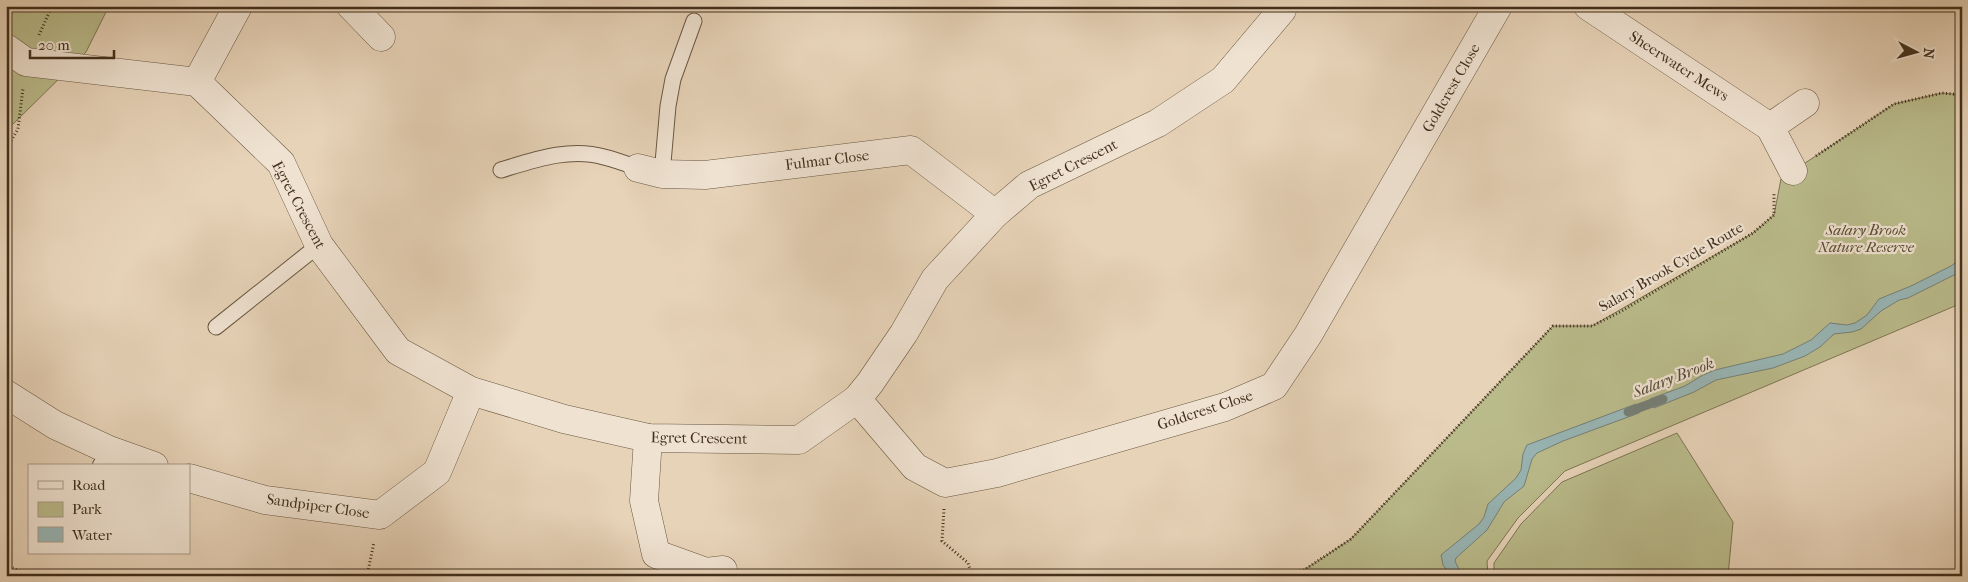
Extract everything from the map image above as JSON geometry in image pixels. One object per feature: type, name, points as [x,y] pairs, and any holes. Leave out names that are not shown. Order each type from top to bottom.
[{"type":"street","points":[[6,48],[26,62],[197,82],[238,6]]},
{"type":"street","name":"Egret Crescent","points":[[197,82],[281,163],[319,245],[398,351],[471,391],[564,419],[648,438],[799,440],[856,399],[870,383],[904,333],[935,278],[995,214],[1029,185],[1158,123],[1223,80],[1282,10],[1283,6]]},
{"type":"street","name":"Goldcrest Close","points":[[945,483],[997,473],[1225,407],[1274,386],[1308,335],[1498,6]]},
{"type":"street","name":"Sheerwater Mews","points":[[1588,6],[1770,126],[1793,171]]},
{"type":"street","points":[[353,7],[381,36]]},
{"type":"street","points":[[1770,126],[1805,103]]},
{"type":"street","name":"Fulmar Close","points":[[650,171],[705,175],[911,150],[995,214]]},
{"type":"street","name":"Sandpiper Close","points":[[190,478],[265,500],[380,515],[437,472],[471,391]]},
{"type":"street","points":[[6,394],[105,458],[142,464]]},
{"type":"street","points":[[856,399],[915,467],[945,483]]},
{"type":"street","points":[[648,438],[644,501],[656,554],[706,572],[723,570]]},
{"type":"lane","points":[[501,170],[534,160],[567,154],[587,154],[603,156],[650,171],[668,106],[673,79],[694,21]]},
{"type":"lane","points":[[216,327],[319,245]]},
{"type":"path","name":"Salary Brook Cycle Route","points":[[1283,576],[1304,570],[1351,539],[1553,326],[1592,326],[1637,303],[1665,284],[1753,233],[1774,215],[1775,183],[1894,104],[1942,93],[1962,95]]},
{"type":"path","points":[[945,483],[942,540],[968,563],[972,576]]},
{"type":"path","points":[[366,576],[380,515]]},
{"type":"path","points":[[6,565],[30,576]]},
{"type":"green space","points":[[6,6],[109,6],[86,52],[6,131]]},
{"type":"green space","name":"Salary Brook Nature Reserve","points":[[1942,93],[1962,95],[1962,303],[1565,471],[1518,518],[1487,561],[1488,576],[1283,576],[1304,570],[1351,539],[1553,326],[1592,326],[1753,233],[1774,215],[1781,179],[1894,104]]},
{"type":"green space","points":[[1677,433],[1733,522],[1728,576],[1494,576],[1494,563],[1521,524],[1562,482]]},
{"type":"water","points":[[1962,258],[1962,271],[1908,298],[1899,300],[1881,311],[1861,329],[1834,334],[1820,347],[1805,356],[1773,368],[1716,380],[1694,392],[1654,408],[1650,399],[1685,386],[1703,375],[1715,370],[1783,354],[1811,340],[1830,323],[1847,325],[1855,323],[1867,315],[1879,299],[1911,286],[1951,266]]},
{"type":"water","points":[[1636,404],[1639,413],[1563,441],[1537,453],[1532,459],[1524,486],[1504,502],[1487,530],[1456,558],[1455,561],[1462,576],[1451,576],[1443,565],[1441,555],[1479,524],[1484,517],[1488,504],[1516,478],[1521,470],[1523,454],[1527,445]]},
{"type":"waterway","name":"Salary Brook","points":[[1628,412],[1663,399]]}]
